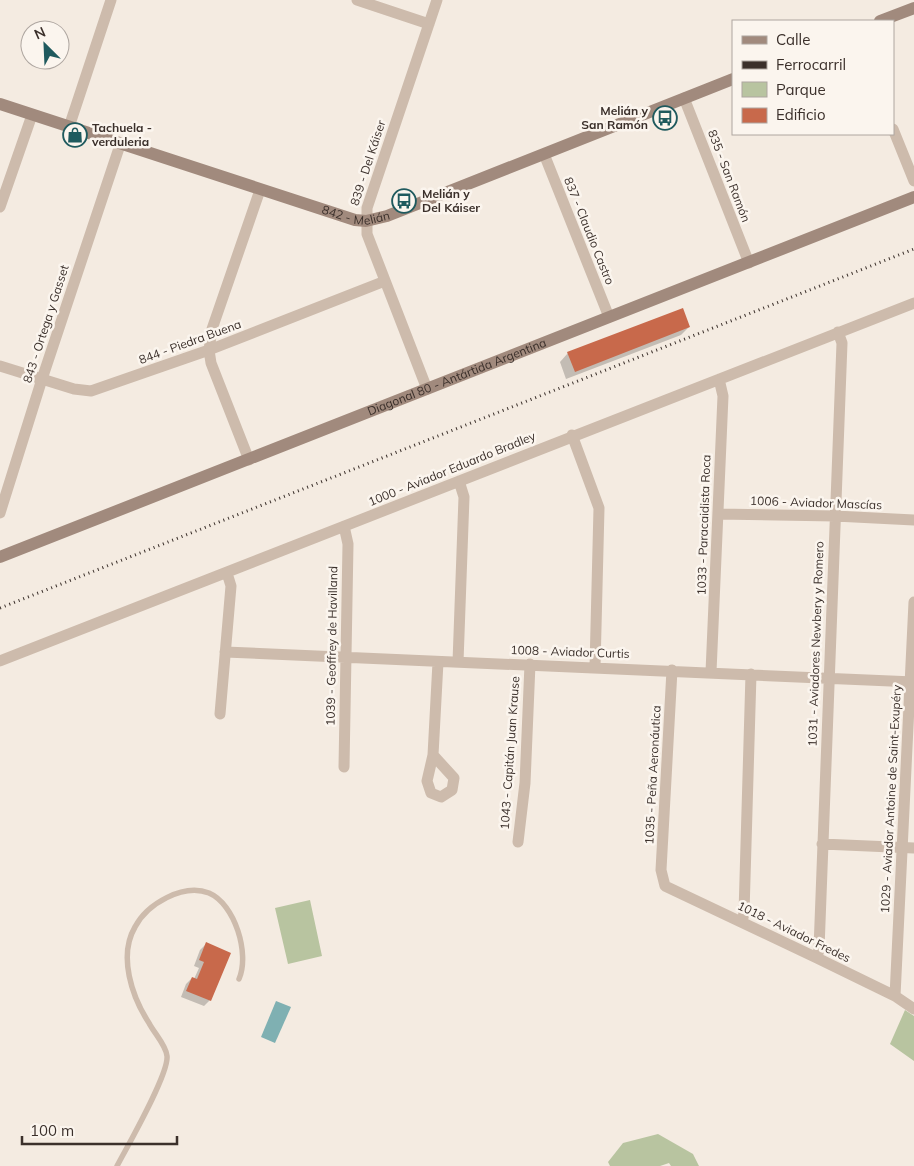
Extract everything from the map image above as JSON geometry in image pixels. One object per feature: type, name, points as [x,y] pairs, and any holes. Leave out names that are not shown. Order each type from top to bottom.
[{"type":"main road","points":[[883,20],[914,8]]},
{"type":"main road","name":"842 - Melián","points":[[0,104],[260,190],[355,220],[366,221],[387,216],[732,79]]},
{"type":"main road","name":"Diagonal 80 - Antártida Argentina","points":[[0,557],[914,198]]},
{"type":"street","points":[[69,127],[111,0]]},
{"type":"street","points":[[357,0],[429,24]]},
{"type":"street","name":"839 - Del Káiser","points":[[427,390],[367,234],[366,221],[367,208],[437,0]]},
{"type":"street","name":"835 - San Ramón","points":[[684,98],[749,264]]},
{"type":"street","points":[[0,207],[32,115]]},
{"type":"street","points":[[894,131],[914,181]]},
{"type":"street","name":"843 - Ortega y Gasset","points":[[0,512],[120,145]]},
{"type":"street","name":"837 - Claudio Castro","points":[[544,154],[609,317]]},
{"type":"street","points":[[249,460],[211,363],[209,350],[212,329],[260,190]]},
{"type":"street","name":"844 - Piedra Buena","points":[[0,366],[74,389],[91,391],[209,350],[385,281]]},
{"type":"street","name":"1000 - Aviador Eduardo Bradley","points":[[0,661],[227,573],[572,435],[914,303]]},
{"type":"street","name":"1031 - Aviadores Newbery y Romero","points":[[817,958],[819,949],[842,343],[838,332]]},
{"type":"street","name":"1033 - Paracaidista Roca","points":[[712,672],[723,396],[719,379]]},
{"type":"street","points":[[572,435],[599,508],[595,666]]},
{"type":"street","points":[[458,662],[464,497],[459,481]]},
{"type":"street","name":"1006 - Aviador Mascías","points":[[718,514],[835,516],[914,520]]},
{"type":"street","name":"1039 - Geoffrey de Havilland","points":[[344,526],[348,544],[344,767]]},
{"type":"street","points":[[220,714],[231,586],[227,573]]},
{"type":"street","name":"1029 - Aviador Antoine de Saint-Exupéry","points":[[894,996],[909,848],[914,602]]},
{"type":"street","name":"1008 - Aviador Curtis","points":[[225,652],[438,662],[595,666],[912,682]]},
{"type":"street","points":[[433,755],[438,662]]},
{"type":"street","name":"1043 - Capitán Juan Krause","points":[[518,842],[525,783],[530,664]]},
{"type":"street","name":"1035 - Peña Aeronáutica","points":[[662,882],[672,670]]},
{"type":"street","points":[[742,922],[744,913],[751,674]]},
{"type":"street","points":[[822,844],[909,848]]},
{"type":"street","name":"1018 - Aviador Fredes","points":[[662,882],[667,887],[894,996],[914,1009]]},
{"type":"lane","points":[[117,1166],[156,1090],[167,1062],[166,1052],[140,1006],[128,971],[128,945],[136,925],[144,913],[164,899],[190,892],[209,893],[221,903],[239,933],[244,963],[239,979]]},
{"type":"green space","points":[[310,900],[322,956],[288,964],[275,908]]},
{"type":"green space","points":[[905,1010],[914,1016],[914,1061],[890,1044]]},
{"type":"green space","points":[[658,1134],[693,1154],[699,1166],[671,1166],[669,1163],[660,1166],[610,1166],[608,1162],[623,1143]]},
{"type":"water","points":[[276,1001],[291,1007],[275,1043],[261,1037]]},
{"type":"building","points":[[683,308],[690,327],[575,372],[567,352]]},
{"type":"building","points":[[206,942],[231,953],[211,1001],[186,991],[192,977],[197,979],[204,962],[199,960]]},
{"type":"railway","points":[[0,608],[914,249]]},
{"type":"place","name":"Melián y San Ramón","points":[[665,118]]},
{"type":"place","name":"Tachuela - verduleria","points":[[75,135]]},
{"type":"place","name":"Melián y Del Káiser","points":[[404,201]]}]
